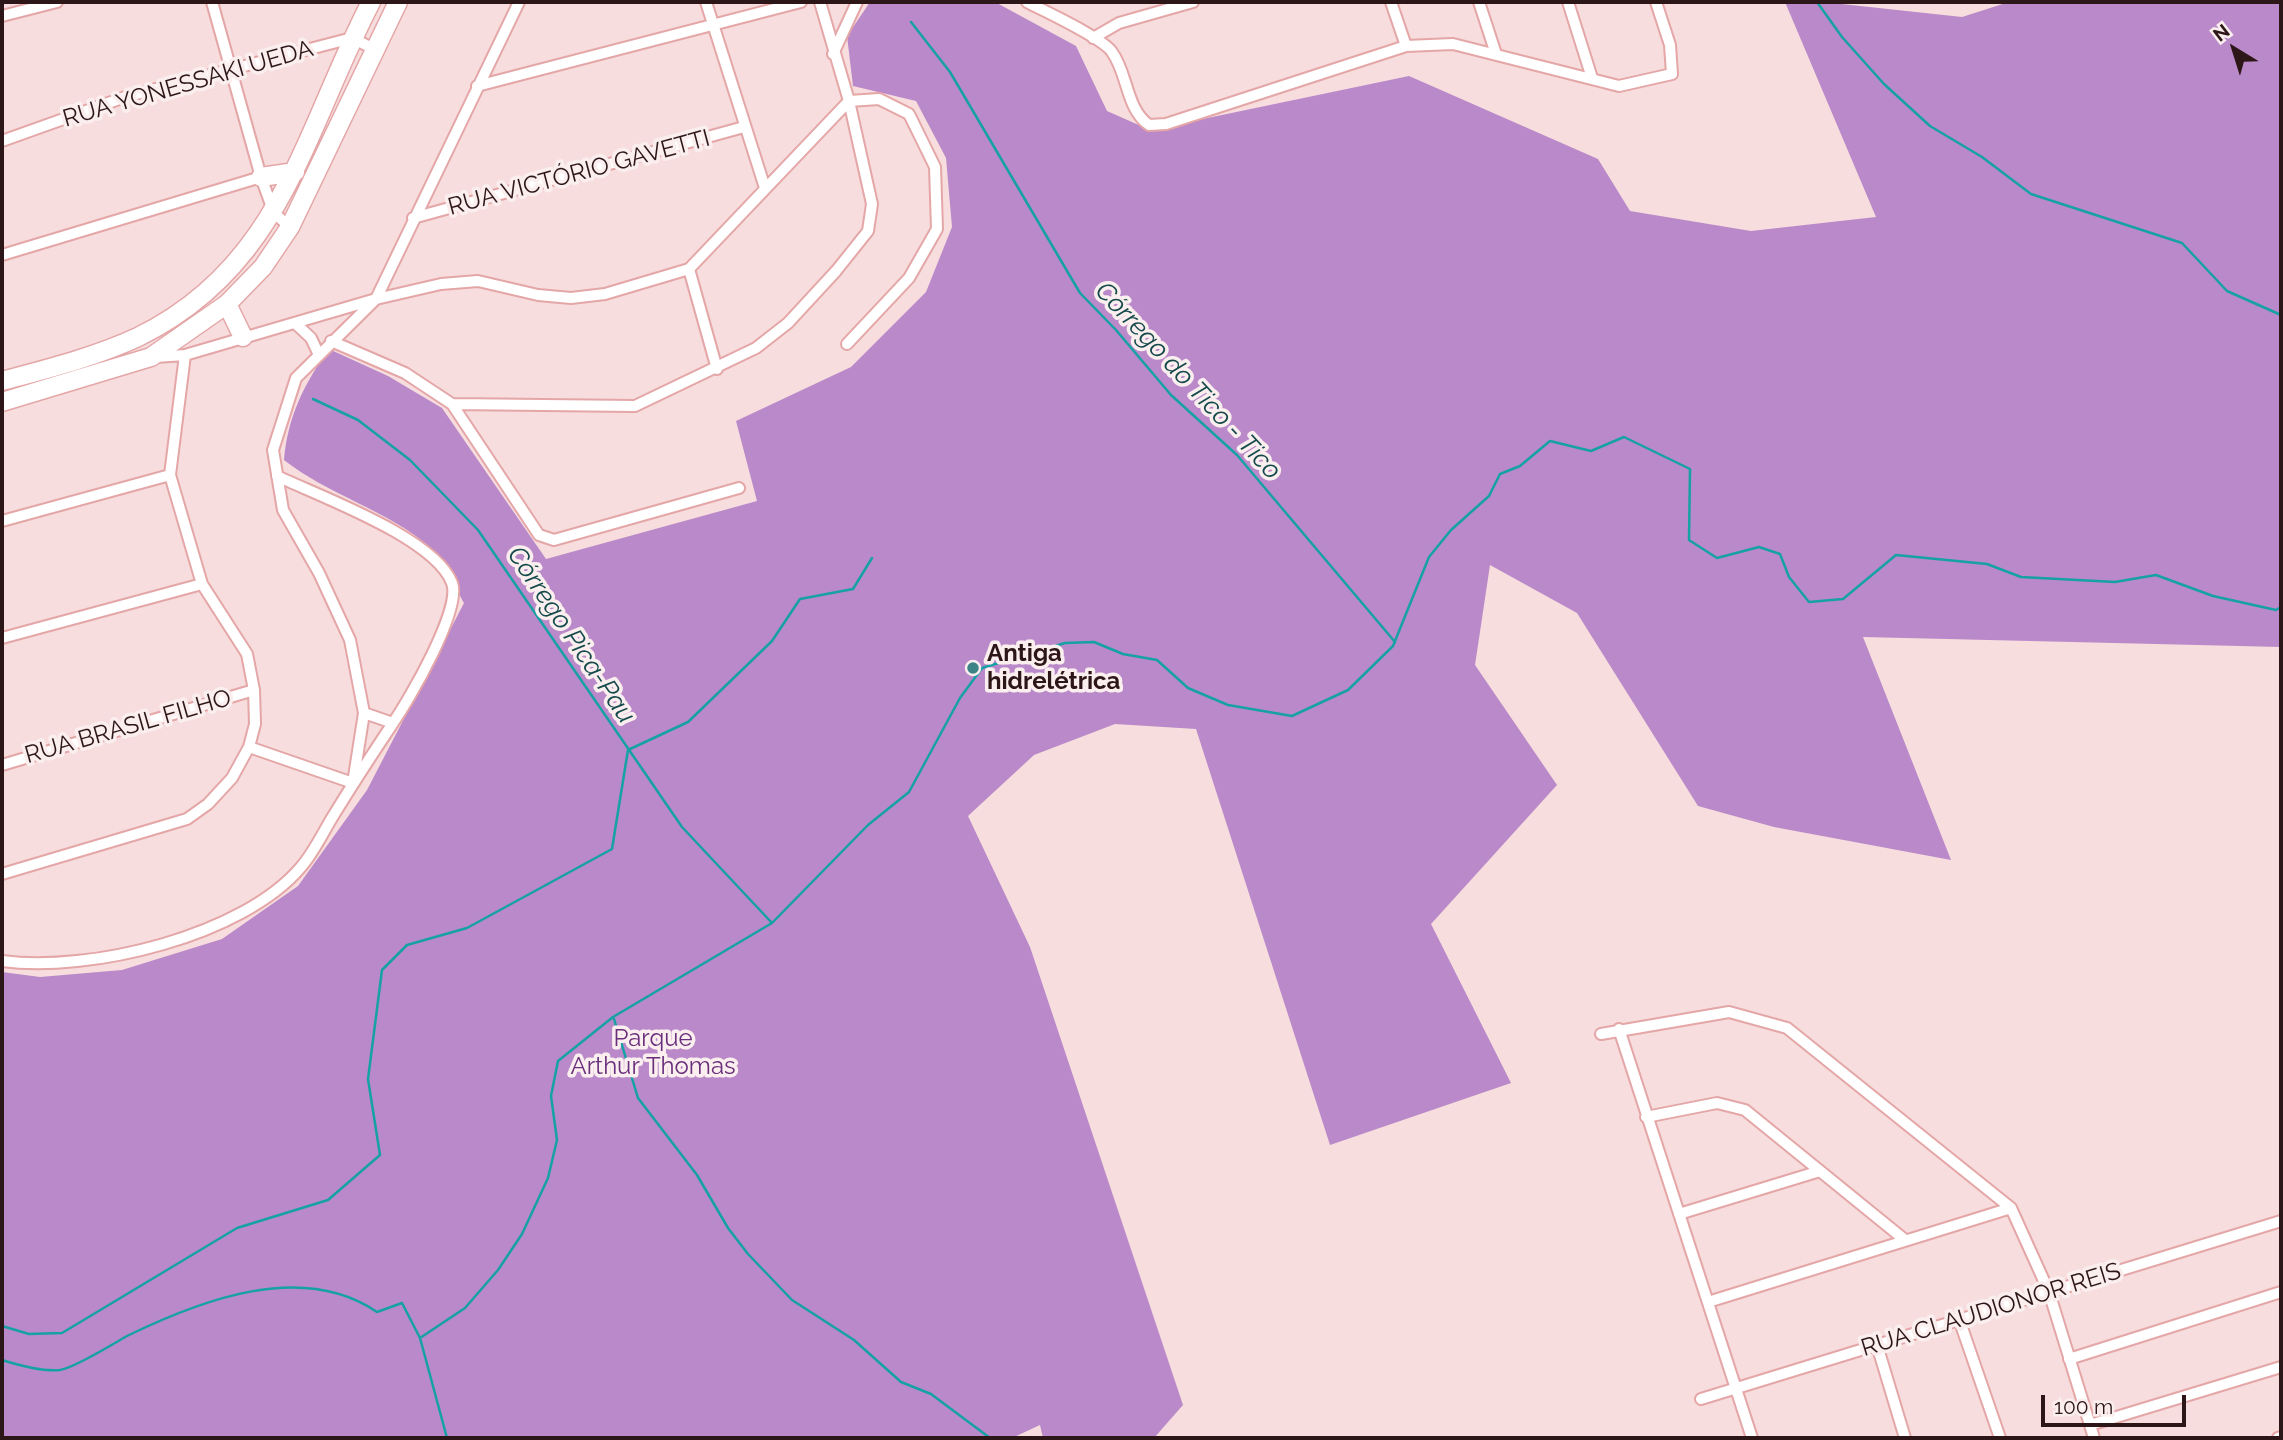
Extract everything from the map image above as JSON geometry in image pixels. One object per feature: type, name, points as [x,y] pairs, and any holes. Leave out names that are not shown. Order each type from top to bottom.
[{"type":"main road","points":[[2,382],[135,338],[156,327],[220,282],[274,213],[295,172],[352,38],[371,2]]},
{"type":"main road","points":[[2,402],[151,357],[227,304],[263,267],[290,227],[373,49],[398,2]]},
{"type":"main road","points":[[261,177],[295,172]]},
{"type":"main road","points":[[227,304],[243,337]]},
{"type":"street","points":[[2,16],[56,2]]},
{"type":"street","points":[[212,2],[261,177],[274,213],[290,227]]},
{"type":"street","points":[[353,783],[364,713],[350,640],[319,573],[283,510],[273,450],[296,378],[318,353],[376,299],[519,2]]},
{"type":"street","points":[[706,2],[765,188]]},
{"type":"street","points":[[477,86],[801,2]]},
{"type":"street","points":[[452,404],[635,406],[757,348],[789,323],[868,231],[872,204],[849,101],[833,54],[820,2]]},
{"type":"street","points":[[833,54],[857,2]]},
{"type":"street","points":[[1027,2],[1113,52],[1138,114],[1149,125],[1166,124],[1406,46],[1453,44],[1619,86],[1672,74],[1670,45],[1656,2]]},
{"type":"street","points":[[1093,38],[1119,23],[1193,2]]},
{"type":"street","points":[[1391,2],[1406,46]]},
{"type":"street","points":[[1479,2],[1496,54]]},
{"type":"street","points":[[1568,2],[1592,78]]},
{"type":"street","points":[[352,38],[373,49]]},
{"type":"street","name":"RUA YONESSAKI UEDA","points":[[2,141],[125,97],[352,38]]},
{"type":"street","points":[[151,357],[185,355],[376,299],[441,284],[478,281],[538,295],[571,298],[605,294],[688,269],[849,101],[878,99],[909,114],[935,167],[937,229],[909,278],[847,344]]},
{"type":"street","name":"RUA VICTÓRIO GAVETTI","points":[[413,218],[744,127]]},
{"type":"street","points":[[2,254],[261,177]]},
{"type":"street","points":[[688,269],[717,369]]},
{"type":"street","points":[[296,324],[311,338],[318,353]]},
{"type":"street","points":[[331,341],[405,373],[452,404],[539,534],[554,540],[739,488]]},
{"type":"street","points":[[2,874],[187,819],[208,804],[232,778],[250,747],[255,724],[254,690],[247,654],[202,584],[170,475],[185,355]]},
{"type":"street","points":[[2,521],[170,475]]},
{"type":"street","points":[[2,961],[36,966],[128,954],[226,921],[268,898],[302,866],[428,663],[452,607],[453,585],[442,567],[415,542],[277,476]]},
{"type":"street","points":[[2,638],[202,584]]},
{"type":"street","name":"RUA BRASIL FILHO","points":[[2,765],[254,690]]},
{"type":"street","points":[[364,713],[393,723]]},
{"type":"street","points":[[250,747],[353,783]]},
{"type":"street","points":[[1601,1034],[1619,1028],[1728,1012],[1787,1028],[2011,1208],[2049,1292],[2094,1438]]},
{"type":"street","points":[[1619,1028],[1752,1438]]},
{"type":"street","points":[[1646,1117],[1717,1103],[1745,1110],[1905,1240]]},
{"type":"street","points":[[1679,1214],[1820,1171]]},
{"type":"street","points":[[1708,1302],[2011,1208]]},
{"type":"street","name":"RUA CLAUDIONOR REIS","points":[[1702,1399],[2281,1220]]},
{"type":"street","points":[[2070,1359],[2281,1292]]},
{"type":"street","points":[[1959,1319],[2000,1438]]},
{"type":"street","points":[[1877,1345],[1905,1438]]},
{"type":"street","points":[[2090,1425],[2281,1367]]},
{"type":"green space","name":"Parque Arthur Thomas","points":[[870,2],[995,2],[1076,46],[1107,111],[1150,130],[1409,76],[1598,159],[1630,211],[1751,231],[1876,217],[1785,2],[1823,2],[1962,17],[2009,2],[2281,2],[2281,647],[1863,637],[1951,860],[1774,827],[1698,806],[1577,613],[1490,565],[1475,665],[1557,785],[1431,924],[1511,1083],[1330,1145],[1196,729],[1115,724],[1034,755],[968,816],[1030,947],[1183,1405],[1154,1438],[1043,1438],[1040,1425],[1012,1438],[2,1438],[2,972],[40,977],[122,970],[222,939],[298,886],[367,790],[464,603],[445,566],[431,548],[396,523],[319,483],[284,460],[293,415],[312,375],[329,349],[388,376],[442,408],[546,559],[757,501],[736,421],[851,367],[926,292],[952,227],[946,158],[916,101],[853,86],[847,36]]},
{"type":"waterway","points":[[1817,2],[1842,37],[1884,84],[1930,126],[1982,157],[2031,194],[2182,243],[2227,291],[2281,315]]},
{"type":"waterway","name":"Córrego do Tico - Tico","points":[[911,22],[950,72],[1080,293],[1116,330],[1171,395],[1237,455],[1395,642]]},
{"type":"waterway","name":"Córrego Pica-Pau","points":[[313,399],[358,420],[410,460],[478,530],[682,827],[772,923]]},
{"type":"waterway","points":[[2,1360],[38,1369],[60,1370],[127,1336],[187,1310],[252,1291],[284,1288],[317,1289],[348,1297],[377,1312],[402,1303],[420,1338],[465,1308],[498,1270],[522,1234],[548,1178],[557,1140],[551,1096],[558,1061],[613,1017],[772,923],[868,825],[909,792],[960,698],[982,668],[1065,643],[1094,642],[1123,654],[1157,660],[1188,688],[1228,705],[1292,716],[1348,690],[1393,646],[1429,557],[1451,530],[1489,496],[1500,474],[1520,466],[1550,441],[1591,451],[1624,437],[1690,469],[1689,540],[1717,558],[1759,547],[1780,554],[1789,577],[1809,602],[1843,599],[1896,555],[1987,564],[2021,577],[2115,582],[2156,575],[2213,596],[2276,610],[2281,607]]},
{"type":"waterway","points":[[2,1326],[29,1334],[62,1333],[237,1228],[328,1200],[380,1155],[368,1079],[382,970],[407,945],[467,928],[612,849],[628,750],[688,722],[772,641],[800,599],[853,589],[872,558]]},
{"type":"waterway","points":[[614,1019],[638,1098],[697,1175],[728,1228],[748,1254],[792,1300],[854,1340],[901,1382],[931,1394],[990,1438]]},
{"type":"waterway","points":[[420,1338],[447,1438]]},
{"type":"place","name":"Antiga hidrelétrica","points":[[973,668]]}]
